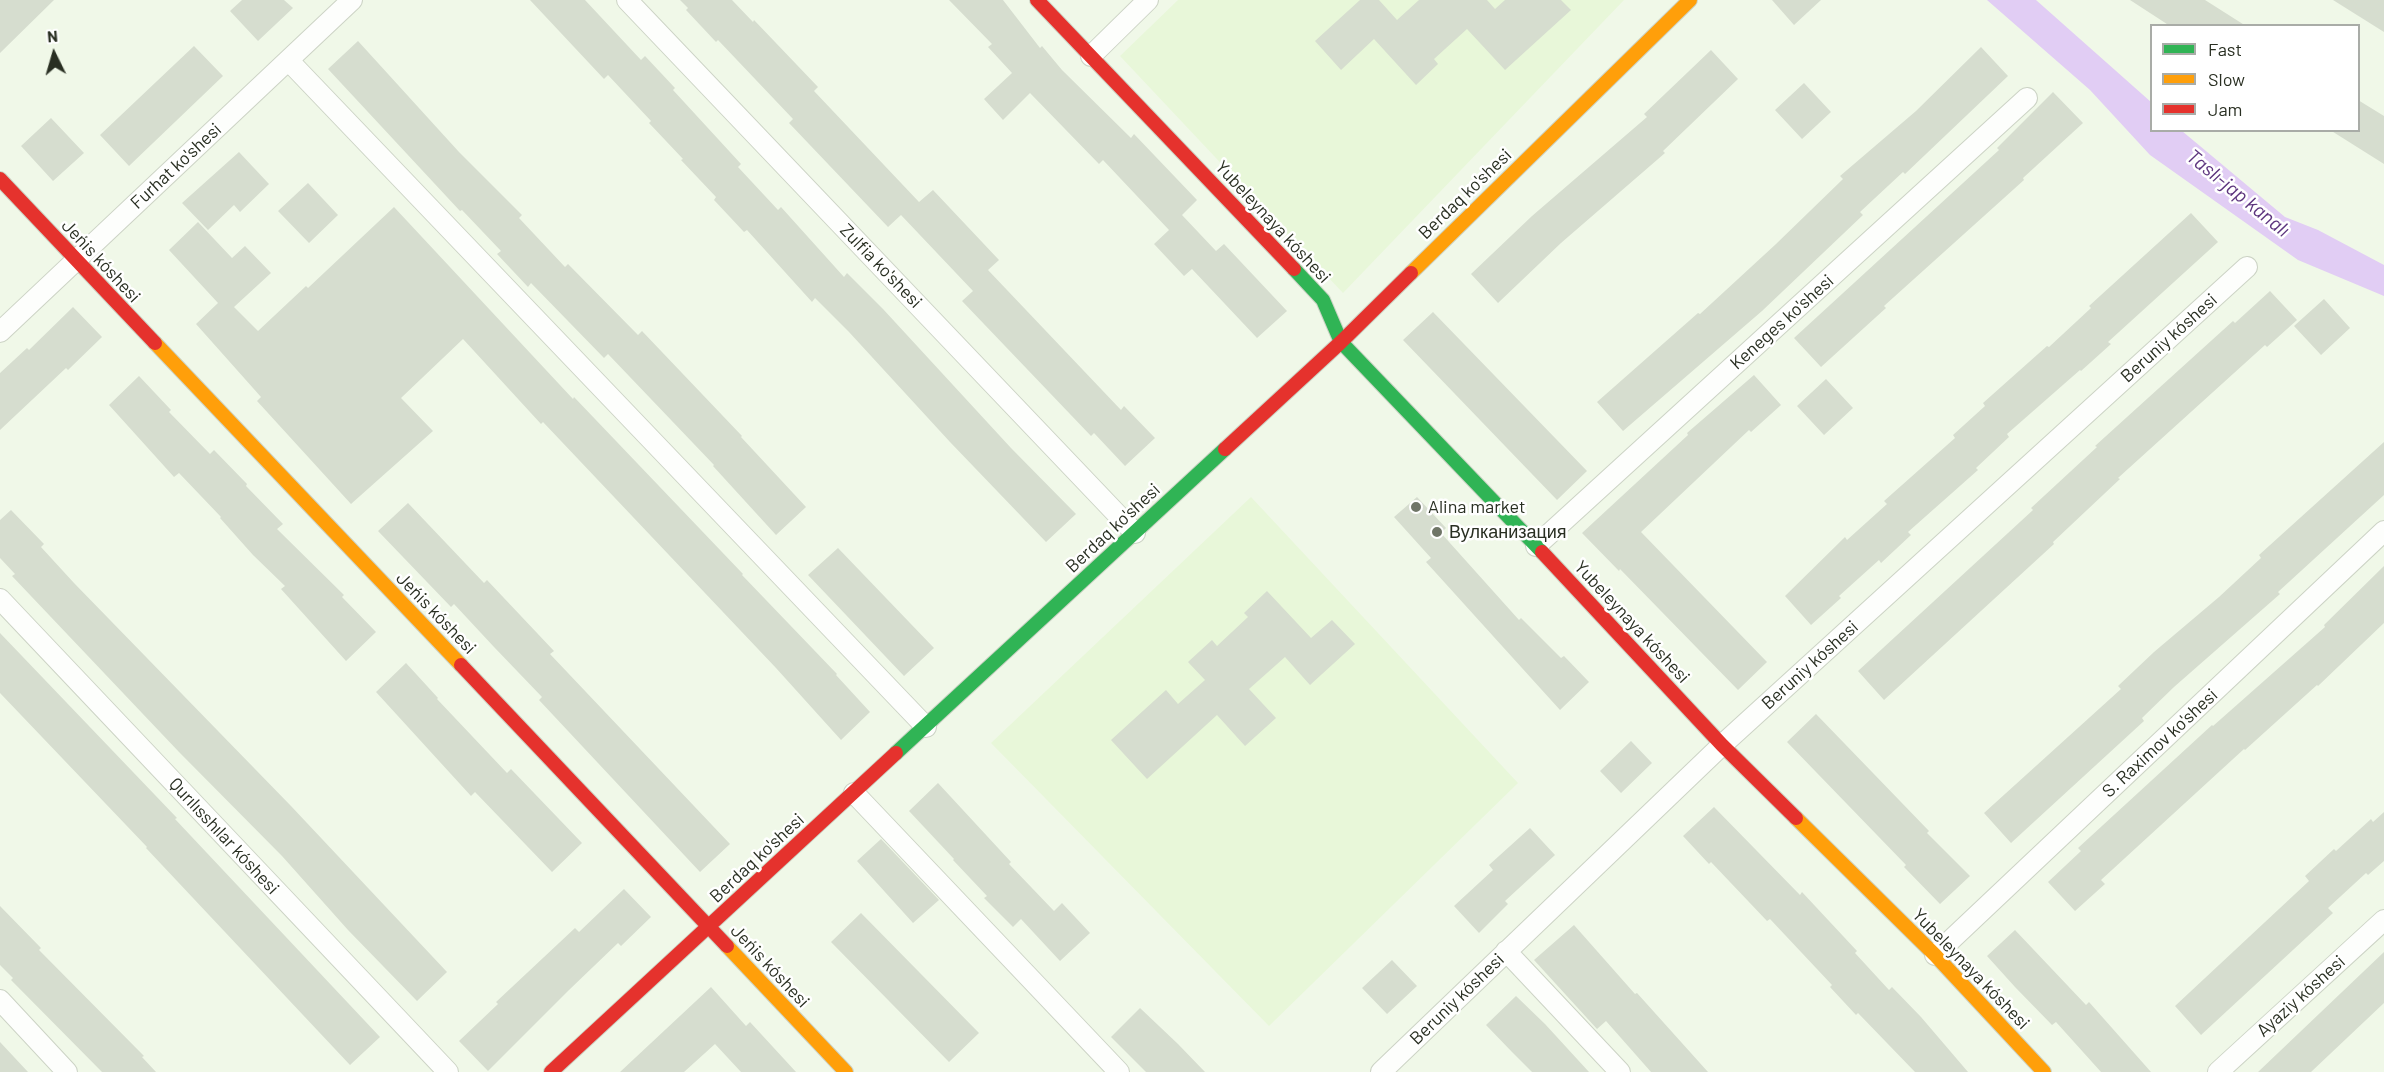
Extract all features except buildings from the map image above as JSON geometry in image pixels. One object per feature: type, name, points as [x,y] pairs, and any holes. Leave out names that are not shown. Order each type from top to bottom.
[{"type":"street","name":"Furhat ko'shesi","points":[[0,332],[352,0]]},
{"type":"street","name":"Zulfia ko'shesi","points":[[627,0],[1135,533]]},
{"type":"street","name":"Yubeleynaya kóshesi","points":[[1037,0],[1323,300],[1341,342],[1722,745],[1935,956],[2044,1072]]},
{"type":"street","points":[[1091,56],[1148,0]]},
{"type":"street","name":"Berdaq ko'shesi","points":[[551,1072],[1341,342],[1690,0]]},
{"type":"street","points":[[289,61],[926,727]]},
{"type":"street","name":"Keneges ko'shesi","points":[[1536,546],[2027,98]]},
{"type":"street","name":"Jeńis kóshesi","points":[[0,179],[846,1072]]},
{"type":"street","name":"Beruniy kóshesi","points":[[1382,1072],[1722,745],[2247,267]]},
{"type":"street","name":"S. Raximov ko'shesi","points":[[1935,956],[2384,531]]},
{"type":"street","name":"Qurılısshılar kóshesi","points":[[0,599],[448,1072]]},
{"type":"street","points":[[854,793],[1119,1072]]},
{"type":"street","name":"Ayaziy kóshesi","points":[[2218,1072],[2384,920]]},
{"type":"street","points":[[1506,951],[1620,1072]]},
{"type":"street","points":[[0,1000],[67,1072]]},
{"type":"shaded area","points":[[1178,0],[1624,0],[1343,293],[1120,56]]},
{"type":"shaded area","points":[[1251,497],[1518,783],[1269,1026],[991,743]]},
{"type":"water","name":"Taslı-jap kanalı","points":[[1987,0],[2036,0],[2150,101],[2150,132],[2183,132],[2285,217],[2318,230],[2384,265],[2384,296],[2298,260],[2150,155],[2090,90]]},
{"type":"traffic: fast","points":[[1294,269],[1323,300],[1341,342],[1542,552]]},
{"type":"traffic: fast","points":[[896,753],[1225,449]]},
{"type":"traffic: slow","points":[[1411,273],[1690,0]]},
{"type":"traffic: slow","points":[[155,343],[461,665]]},
{"type":"traffic: slow","points":[[1796,818],[1935,955],[2044,1072]]},
{"type":"traffic: slow","points":[[727,946],[846,1072]]},
{"type":"traffic: jam","points":[[1037,0],[1294,269]]},
{"type":"traffic: jam","points":[[0,179],[155,343]]},
{"type":"traffic: jam","points":[[1225,449],[1341,342],[1411,273]]},
{"type":"traffic: jam","points":[[1542,552],[1722,745],[1796,818]]},
{"type":"traffic: jam","points":[[461,665],[727,946]]},
{"type":"traffic: jam","points":[[551,1072],[896,753]]},
{"type":"place","name":"Alina market","points":[[1416,507]]},
{"type":"place","name":"Вулканизация","points":[[1437,532]]}]
